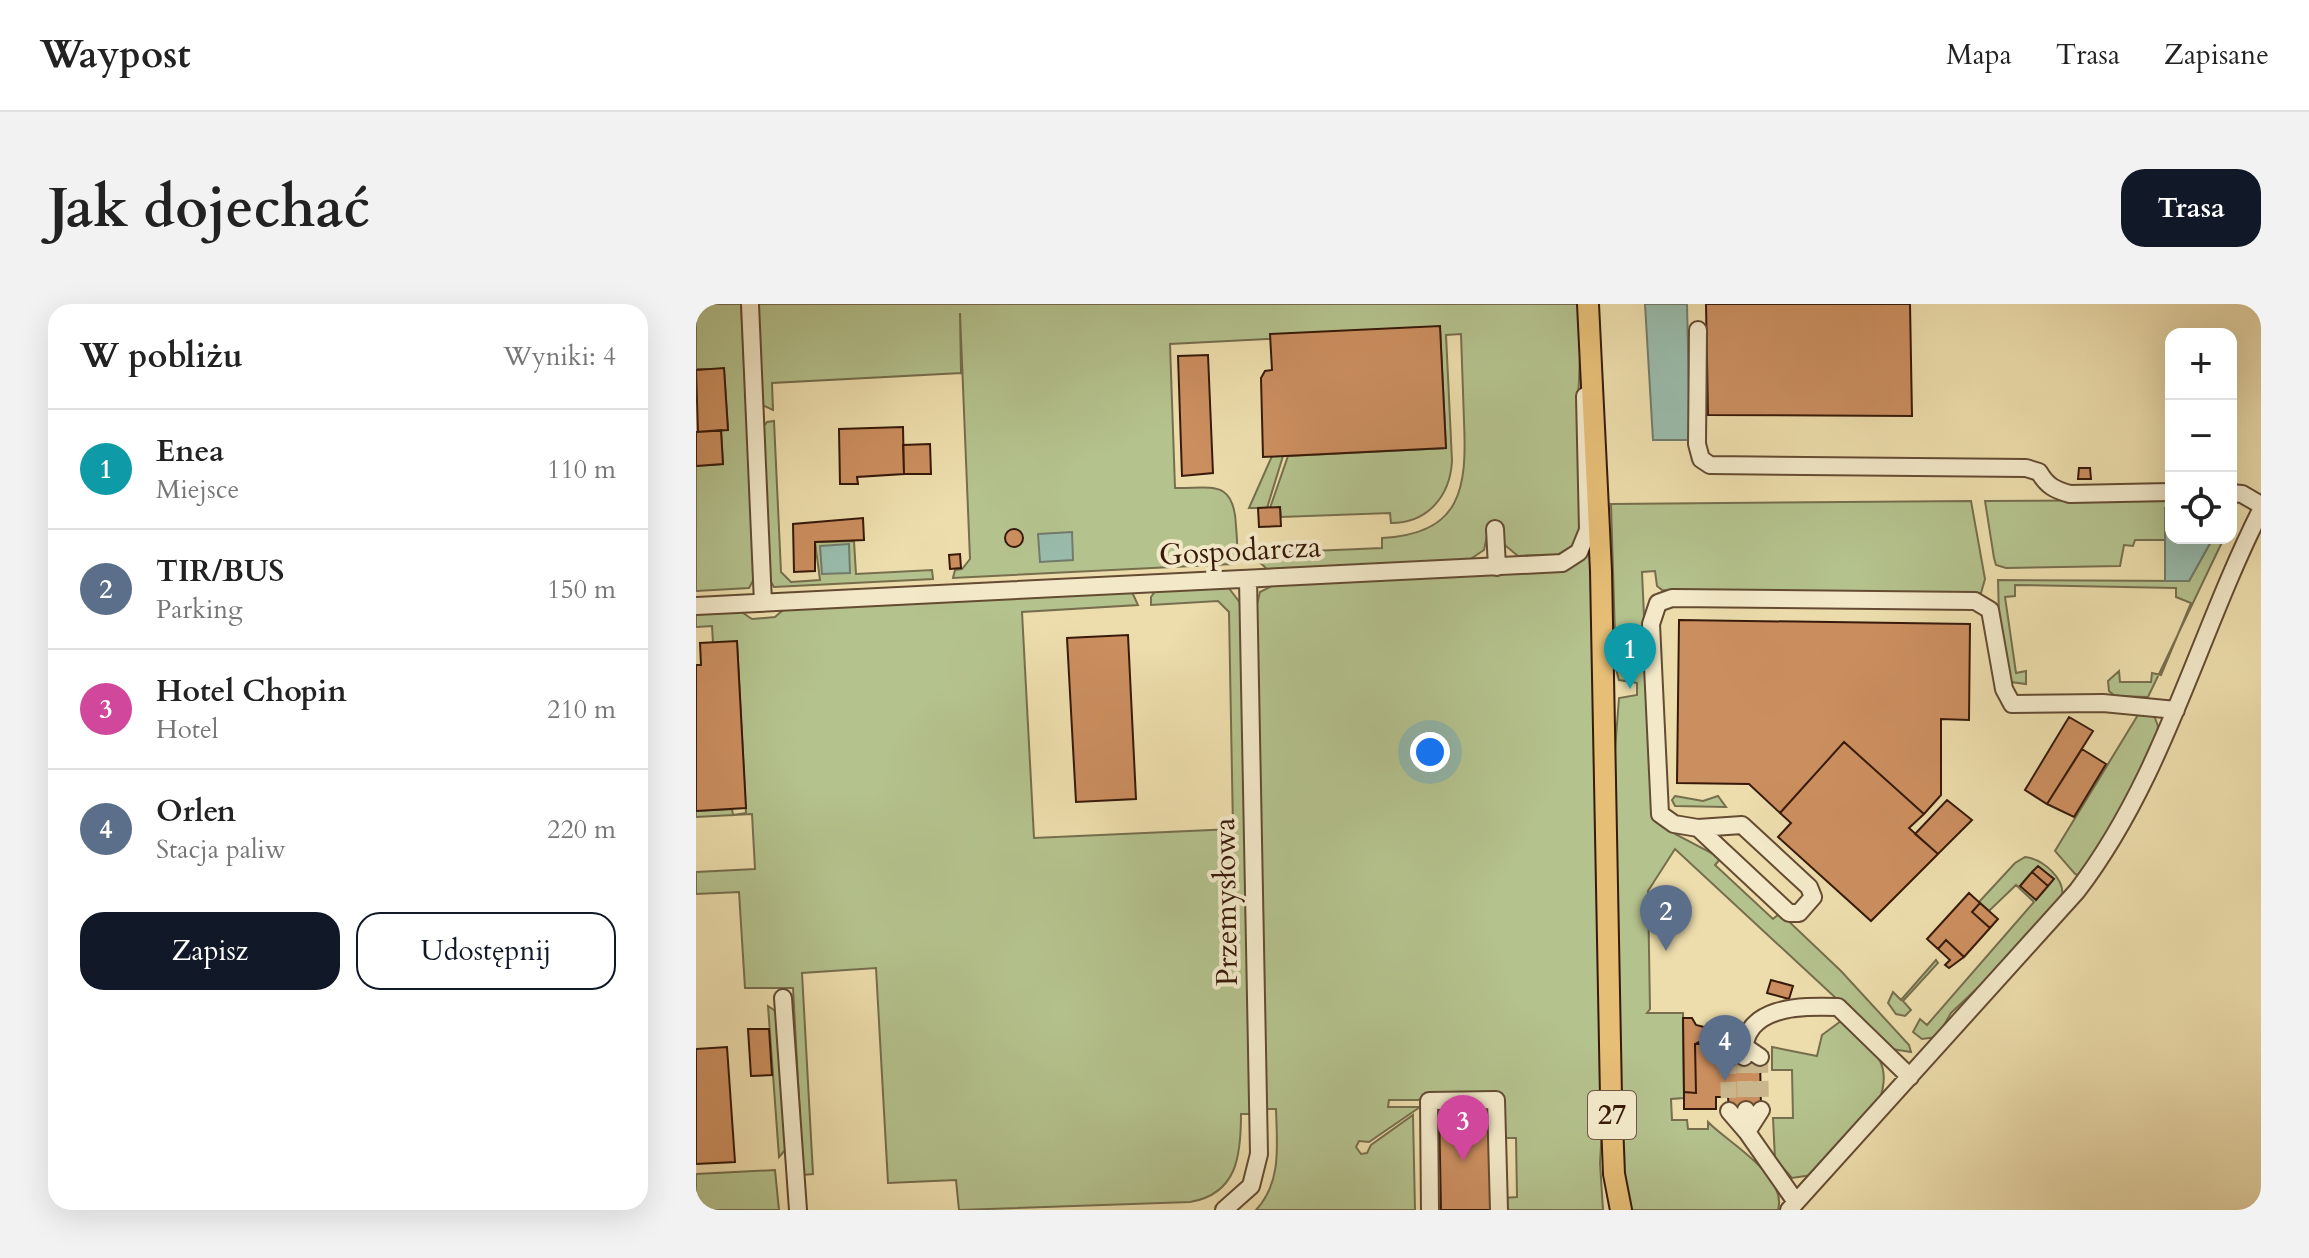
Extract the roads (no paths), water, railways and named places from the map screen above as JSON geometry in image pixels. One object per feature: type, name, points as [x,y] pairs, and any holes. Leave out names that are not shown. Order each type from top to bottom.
[{"type":"main road","name":"27","points":[[1588,304],[1601,571],[1611,1097],[1618,1209]]},
{"type":"main road","name":"27","points":[[1611,1097],[1603,1168],[1618,1209]]},
{"type":"street","points":[[750,304],[763,603]]},
{"type":"street","points":[[1698,330],[1697,444],[1701,459],[1710,465],[2026,468],[2039,472],[2046,483],[2056,490],[2070,494],[2165,492]]},
{"type":"street","name":"Gospodarcza","points":[[696,606],[1562,563],[1575,556],[1584,545],[1589,521],[1583,418],[1590,349]]},
{"type":"street","points":[[1729,1111],[1747,1132],[1792,1206],[2077,891],[2106,852],[2145,785],[2261,508],[2237,494]]},
{"type":"street","points":[[1495,529],[1497,567]]},
{"type":"street","name":"Przemysłowa","points":[[1224,1210],[1251,1186],[1259,1154],[1248,579]]},
{"type":"street","points":[[1698,828],[1789,913],[1799,913],[1813,897],[1809,887],[1742,825],[1698,828],[1674,824],[1660,814],[1651,624],[1658,603],[1672,598],[1975,601],[1990,610],[2004,689],[2012,704],[2103,703],[2176,710]]},
{"type":"street","points":[[783,998],[798,1210]]},
{"type":"street","points":[[1744,1054],[1752,1028],[1764,1015],[1796,1007],[1838,1007],[1910,1077]]},
{"type":"street","points":[[1430,1210],[1429,1101],[1496,1100],[1499,1210]]},
{"type":"street","points":[[1747,1132],[1754,1110]]},
{"type":"tunnel","points":[[1744,1057],[1746,1110]]},
{"type":"tunnel","points":[[1760,1057],[1761,1110]]},
{"type":"tunnel","points":[[1728,1058],[1729,1111]]},
{"type":"place","name":"Enea","points":[[1630,689]]},
{"type":"place","name":"TIR/BUS","points":[[1666,951]]},
{"type":"place","name":"Orlen","points":[[1725,1081]]},
{"type":"place","name":"Hotel Chopin","points":[[1463,1161]]}]
